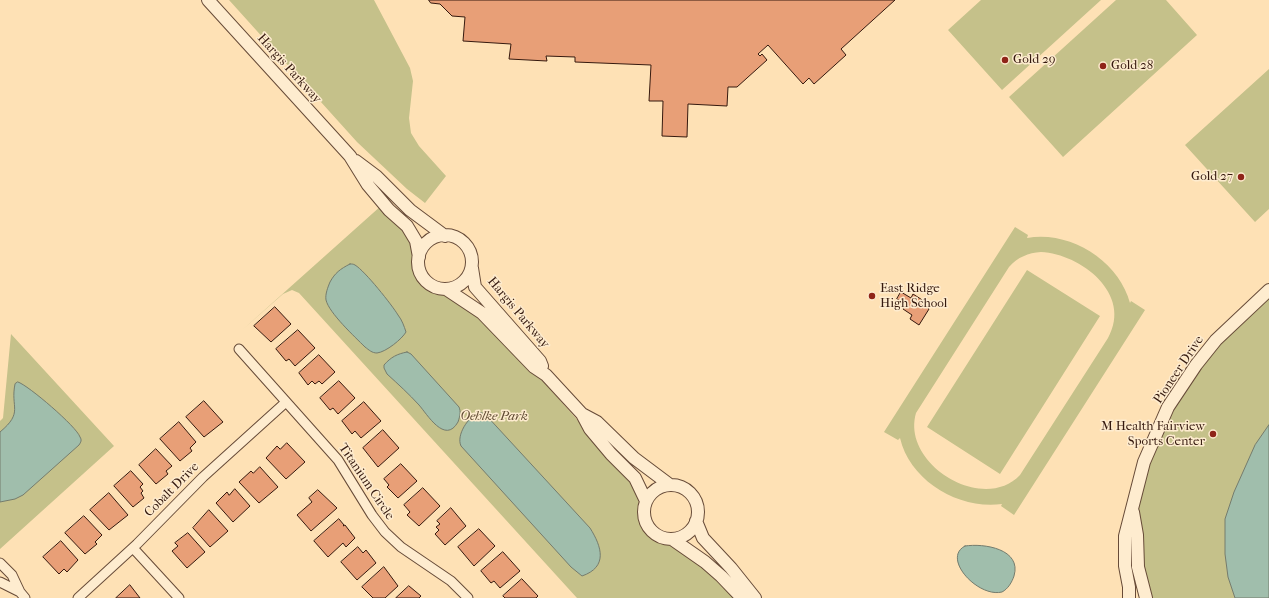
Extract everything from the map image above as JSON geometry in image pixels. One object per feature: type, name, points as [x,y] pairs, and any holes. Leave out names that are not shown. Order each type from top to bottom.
[{"type":"street","name":"Hargis Parkway","points":[[208,0],[350,156],[376,176],[410,210],[445,236]]},
{"type":"street","name":"Hargis Parkway","points":[[350,156],[368,185],[389,210],[406,226],[416,241],[419,257]]},
{"type":"street","points":[[445,236],[461,240],[469,250],[472,259],[472,268],[462,283],[455,288],[446,289],[431,285],[425,280],[420,273],[419,265],[419,257],[422,248],[436,237],[445,236]]},
{"type":"street","name":"Hargis Parkway","points":[[472,268],[475,287],[540,361],[546,375]]},
{"type":"street","name":"Hargis Parkway","points":[[446,289],[482,313],[534,367],[546,375],[582,414],[590,429],[635,478],[646,501]]},
{"type":"street","name":"Pioneer Drive","points":[[1129,598],[1129,587],[1125,566],[1125,536],[1144,462],[1168,407],[1196,365],[1216,340],[1269,290]]},
{"type":"street","name":"Titanium Circle","points":[[239,349],[338,460],[385,532],[401,547],[451,581],[468,598]]},
{"type":"street","name":"Cobalt Drive","points":[[78,598],[133,548],[203,477],[286,402]]},
{"type":"street","name":"Hargis Parkway","points":[[582,414],[597,422],[634,458],[670,485]]},
{"type":"street","points":[[672,539],[687,534],[696,521],[698,509],[693,496],[686,489],[679,486],[670,485],[662,486],[646,501],[644,510],[645,519],[649,527],[655,533],[672,539],[710,567],[742,598]]},
{"type":"street","name":"Pioneer Drive","points":[[1132,507],[1137,535],[1138,567],[1146,598]]},
{"type":"street","points":[[696,521],[703,538],[756,598]]},
{"type":"street","points":[[133,548],[179,598]]},
{"type":"street","points":[[0,563],[12,575],[22,595]]},
{"type":"street","points":[[0,582],[22,595]]},
{"type":"green space","points":[[229,0],[374,0],[410,68],[413,81],[409,118],[411,133],[419,146],[446,176],[425,203],[407,189],[357,142]]},
{"type":"green space","name":"Gold 29","points":[[981,0],[1101,0],[1002,90],[948,30]]},
{"type":"green space","name":"Gold 28","points":[[1116,0],[1166,0],[1197,35],[1063,157],[1009,97]]},
{"type":"green space","name":"Gold 27","points":[[1269,69],[1269,209],[1255,222],[1185,145]]},
{"type":"green space","name":"Oehlke Park","points":[[382,205],[408,234],[414,255],[415,270],[423,283],[430,289],[448,297],[476,314],[534,371],[628,477],[638,495],[641,519],[646,530],[654,537],[696,560],[738,598],[577,598],[299,293],[292,290],[283,294],[241,331]]},
{"type":"green space","points":[[1015,227],[1028,235],[1027,238],[1043,237],[1060,239],[1076,244],[1090,252],[1104,262],[1115,274],[1124,288],[1130,303],[1131,301],[1145,310],[1014,515],[1001,506],[1002,504],[986,505],[969,502],[953,497],[939,489],[925,479],[914,467],[905,453],[900,438],[898,440],[884,432]],"holes":[[[1041,252],[1056,254],[1072,260],[1086,268],[1099,279],[1108,292],[1114,306],[1114,322],[1108,338],[1020,475],[1004,486],[986,489],[967,486],[948,478],[933,465],[921,450],[915,432],[916,413],[1009,267],[1020,258],[1032,253]]]},
{"type":"green space","points":[[1027,270],[1100,316],[1000,474],[927,427]]},
{"type":"green space","name":"M Health Fairview Sports Center","points":[[1269,290],[1269,598],[1146,598],[1132,507],[1144,462],[1196,365]]},
{"type":"green space","points":[[11,334],[114,446],[0,549],[0,421],[3,418]]},
{"type":"shaded area","points":[[350,264],[353,264],[359,268],[384,296],[401,319],[406,332],[393,345],[381,352],[377,353],[365,347],[337,318],[326,300],[330,282],[334,276]]},
{"type":"shaded area","points":[[407,352],[411,354],[459,407],[460,412],[458,422],[453,428],[448,430],[437,426],[419,405],[387,374],[384,365],[394,356]]},
{"type":"shaded area","points":[[18,382],[31,390],[62,416],[77,432],[81,438],[81,441],[79,445],[23,495],[15,499],[0,502],[0,432],[12,419],[14,414],[15,384]]},
{"type":"shaded area","points":[[479,412],[485,414],[590,528],[600,549],[600,556],[596,567],[590,572],[582,576],[571,567],[461,446],[460,437],[464,427],[475,414]]},
{"type":"shaded area","points":[[1269,425],[1269,598],[1235,598],[1228,577],[1225,554],[1225,519],[1234,492],[1255,445]]},
{"type":"shaded area","points":[[973,545],[991,547],[1007,554],[1015,567],[1014,576],[1010,585],[1002,592],[993,592],[983,589],[973,583],[960,567],[957,559],[959,552],[965,546]]},
{"type":"building","points":[[429,0],[895,0],[841,49],[846,55],[814,84],[809,78],[803,84],[768,45],[758,54],[760,56],[762,54],[767,60],[737,87],[728,87],[727,106],[688,104],[687,137],[662,136],[663,101],[649,101],[651,65],[575,62],[575,57],[546,56],[547,61],[509,59],[511,44],[463,41],[465,17],[452,16],[440,4],[431,3]]},
{"type":"building","points":[[901,292],[911,298],[913,294],[930,305],[919,325],[910,319],[912,315],[903,309],[906,305],[897,299]]},
{"type":"building","points":[[275,307],[291,324],[271,342],[254,326]]},
{"type":"building","points":[[298,330],[315,348],[295,366],[289,359],[286,361],[276,349]]},
{"type":"building","points":[[319,355],[335,372],[322,384],[319,381],[315,384],[312,381],[308,385],[299,373]]},
{"type":"building","points":[[339,381],[355,398],[338,414],[333,408],[330,410],[320,398]]},
{"type":"building","points":[[204,401],[223,422],[204,437],[186,417]]},
{"type":"building","points":[[364,402],[381,421],[361,438],[355,431],[352,434],[342,421]]},
{"type":"building","points":[[179,422],[196,442],[190,448],[192,451],[180,461],[160,439]]},
{"type":"building","points":[[383,430],[399,448],[378,467],[363,448]]},
{"type":"building","points":[[287,443],[305,462],[286,479],[266,458],[277,446],[280,449]]},
{"type":"building","points":[[156,449],[172,466],[166,471],[168,474],[156,484],[139,465]]},
{"type":"building","points":[[401,464],[417,481],[398,498],[387,487],[389,485],[384,479]]},
{"type":"building","points":[[260,467],[278,487],[259,503],[239,482],[251,471],[253,473]]},
{"type":"building","points":[[131,471],[143,484],[140,487],[143,491],[141,493],[144,498],[133,507],[114,486]]},
{"type":"building","points":[[423,488],[440,506],[419,526],[407,515],[410,512],[404,505]]},
{"type":"building","points":[[235,489],[250,506],[233,522],[216,503],[227,492],[229,495]]},
{"type":"building","points":[[318,490],[337,508],[311,531],[297,515],[312,502],[309,498]]},
{"type":"building","points":[[109,493],[128,515],[109,530],[90,510]]},
{"type":"building","points":[[451,508],[466,526],[445,545],[435,534],[439,530],[436,527],[440,524],[437,521]]},
{"type":"building","points":[[209,510],[228,531],[210,547],[193,528]]},
{"type":"building","points":[[84,516],[102,535],[95,542],[97,544],[85,554],[65,533]]},
{"type":"building","points":[[339,519],[344,525],[343,526],[345,525],[355,538],[346,547],[343,543],[328,557],[314,541]]},
{"type":"building","points":[[479,529],[495,546],[474,566],[458,547]]},
{"type":"building","points":[[188,533],[205,552],[187,568],[172,551],[178,546],[175,543]]},
{"type":"building","points":[[61,541],[78,560],[67,572],[64,569],[59,574],[43,557]]},
{"type":"building","points":[[358,547],[363,553],[366,550],[376,563],[357,580],[341,562]]},
{"type":"building","points":[[503,552],[520,571],[500,588],[494,581],[491,583],[481,571]]},
{"type":"building","points":[[384,567],[398,586],[385,598],[373,598],[362,587]]},
{"type":"building","points":[[522,579],[538,596],[536,598],[505,598],[503,596]]},
{"type":"building","points":[[130,585],[140,598],[116,598]]},
{"type":"building","points":[[409,586],[421,596],[419,598],[396,598]]},
{"type":"place","name":"Gold 29","points":[[1005,60]]},
{"type":"place","name":"Gold 28","points":[[1103,66]]},
{"type":"place","name":"Gold 27","points":[[1241,177]]},
{"type":"place","name":"East Ridge High School","points":[[872,296]]},
{"type":"place","name":"M Health Fairview Sports Center","points":[[1213,434]]}]
